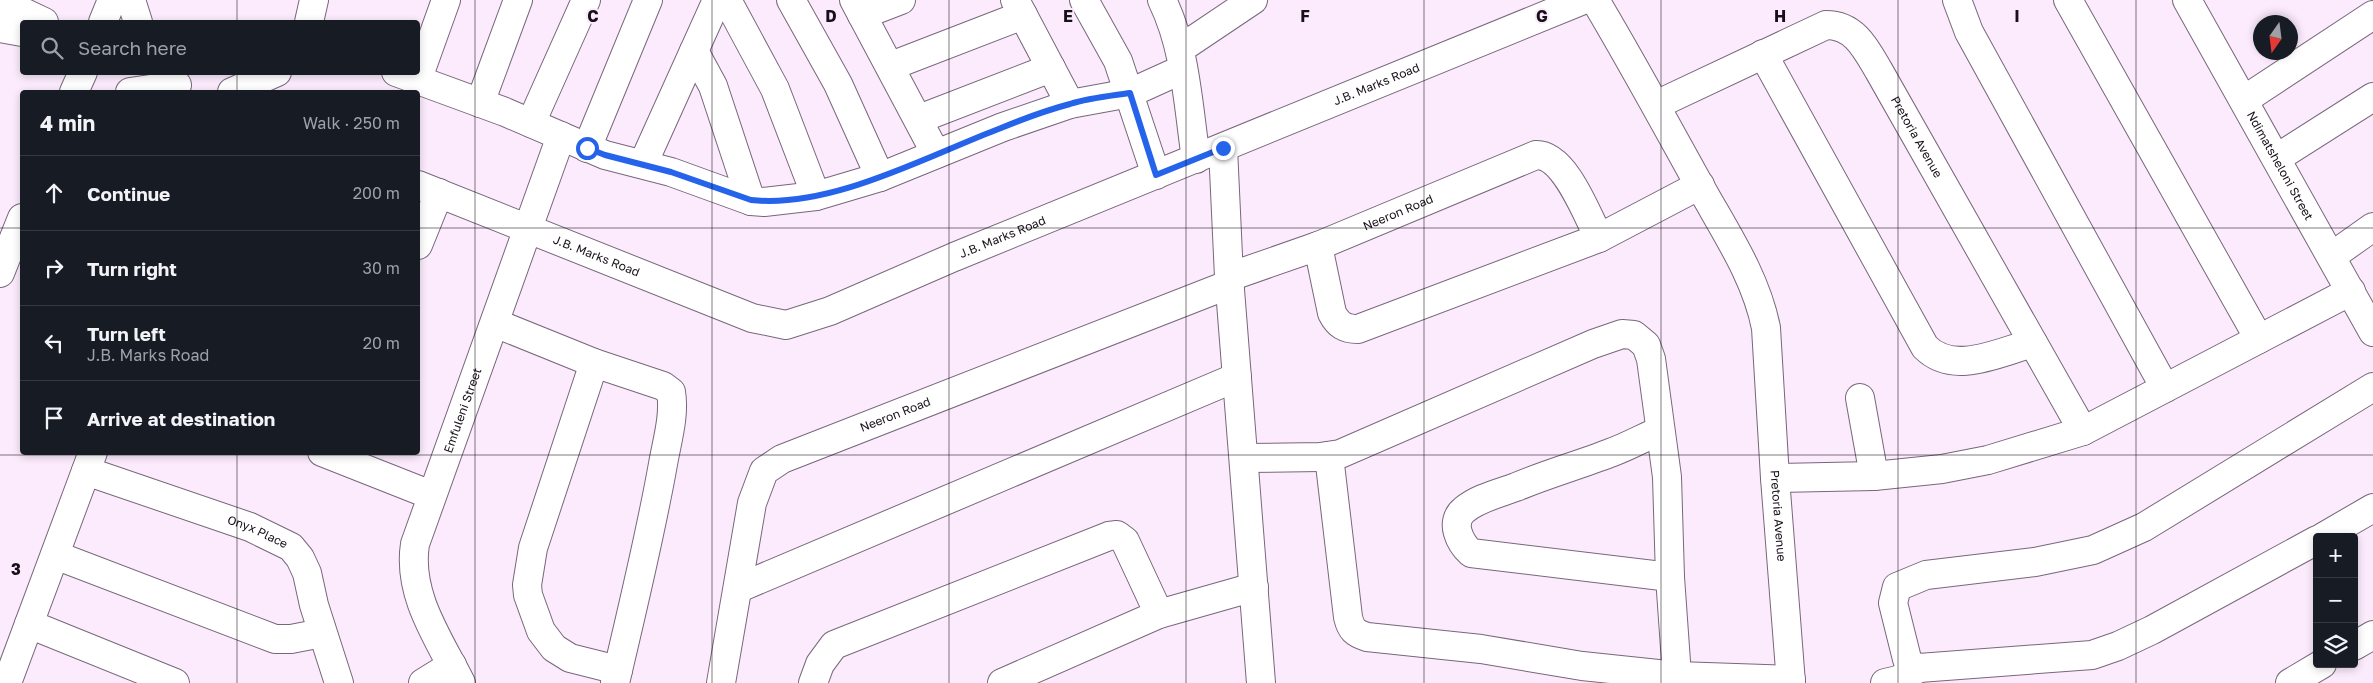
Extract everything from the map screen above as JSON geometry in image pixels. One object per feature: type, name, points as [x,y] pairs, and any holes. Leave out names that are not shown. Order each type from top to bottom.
[{"type":"street","points":[[104,20],[112,0]]},
{"type":"street","points":[[131,0],[137,20]]},
{"type":"street","points":[[309,20],[314,0]]},
{"type":"street","points":[[420,50],[446,0]]},
{"type":"street","points":[[480,102],[518,0]]},
{"type":"street","points":[[531,122],[586,0]]},
{"type":"street","points":[[587,148],[648,0]]},
{"type":"street","points":[[643,164],[716,0]]},
{"type":"street","points":[[727,0],[775,89],[816,196]]},
{"type":"street","points":[[791,0],[838,84],[880,177]]},
{"type":"street","points":[[902,0],[858,7],[919,118],[936,154]]},
{"type":"street","points":[[1084,0],[1118,61],[1156,175]]},
{"type":"street","points":[[1162,0],[1172,20],[1182,59],[1196,159]]},
{"type":"street","points":[[406,77],[480,102],[605,155],[643,164],[751,200],[764,202],[816,196],[880,177],[1003,127],[1070,104],[1130,93],[1182,59],[1253,0]]},
{"type":"street","name":"J.B. Marks Road","points":[[428,189],[752,318],[786,325],[830,311],[954,257],[1223,148],[1551,6],[1583,0]]},
{"type":"street","name":"Pretoria Avenue","points":[[1595,0],[1656,104],[1747,270],[1762,307],[1766,328],[1775,478],[1791,681]]},
{"type":"street","points":[[1957,0],[1969,32],[2165,388]]},
{"type":"street","points":[[2068,0],[2259,339]]},
{"type":"street","name":"Ndimatsheloni Street","points":[[2187,0],[2351,291],[2371,321]]},
{"type":"street","points":[[891,66],[1019,8],[1070,104]]},
{"type":"street","points":[[3,11],[37,20]]},
{"type":"street","points":[[3,11],[20,30]]},
{"type":"street","points":[[2244,100],[2373,15]]},
{"type":"street","name":"Pretoria Avenue","points":[[1656,104],[1826,25],[1838,25],[1847,29],[1859,41],[1880,71],[2083,431]]},
{"type":"street","points":[[694,51],[713,86],[751,200]]},
{"type":"street","points":[[1763,54],[1925,347],[1940,359],[1967,361],[2033,343]]},
{"type":"street","points":[[919,118],[1052,68]]},
{"type":"street","points":[[75,90],[82,75]]},
{"type":"street","points":[[159,75],[179,83]]},
{"type":"street","points":[[237,90],[271,75]]},
{"type":"street","points":[[141,90],[179,83]]},
{"type":"street","points":[[2277,158],[2373,97]]},
{"type":"street","name":"Emfuleni Street","points":[[457,674],[420,601],[413,573],[414,544],[495,323],[560,136]]},
{"type":"street","points":[[1223,148],[1229,281],[1261,683]]},
{"type":"street","name":"Neeron Road","points":[[721,683],[739,588],[752,503],[761,477],[769,466],[791,455],[1318,246],[1527,157],[1536,155],[1547,156],[1562,169],[1600,238]]},
{"type":"street","points":[[1318,246],[1332,313],[1336,321],[1343,327],[1358,329],[1600,238],[1700,186]]},
{"type":"street","points":[[420,234],[428,189]]},
{"type":"street","points":[[0,273],[20,223]]},
{"type":"street","points":[[2332,256],[2373,227]]},
{"type":"street","points":[[1775,478],[1874,476],[1942,469],[1988,460],[2083,431],[2351,291]]},
{"type":"street","points":[[495,323],[594,364],[663,386],[671,392],[672,398],[653,522],[616,676],[570,658],[554,648],[541,630],[528,596],[527,585],[533,548],[594,364]]},
{"type":"street","points":[[1244,458],[1329,456],[1355,448],[1622,334],[1634,335],[1646,345],[1651,359],[1658,403],[1659,431],[1667,477],[1670,577],[1677,676]]},
{"type":"street","points":[[739,588],[1237,377]]},
{"type":"street","points":[[1918,668],[1911,665],[1907,660],[1893,603],[1894,594],[1903,583],[1926,575],[2035,562],[2102,546],[2144,527],[2373,386]]},
{"type":"street","points":[[1860,398],[1874,476]]},
{"type":"street","points":[[1659,431],[1611,453],[1547,474],[1479,501],[1463,511],[1458,520],[1458,532],[1461,544],[1471,553],[1670,577]]},
{"type":"street","points":[[330,455],[431,495]]},
{"type":"street","points":[[1329,456],[1348,617],[1355,633],[1367,637],[1481,650],[1582,666],[1677,676],[1791,681]]},
{"type":"street","points":[[7,683],[89,462]]},
{"type":"street","name":"Onyx Place","points":[[89,462],[250,527],[291,547],[300,558],[307,573],[322,633],[339,683]]},
{"type":"street","points":[[2330,533],[2373,508]]},
{"type":"street","points":[[813,683],[820,664],[834,645],[1109,536],[1117,535],[1125,541],[1159,614]]},
{"type":"street","points":[[1885,683],[1898,680],[1918,668],[2092,655],[2118,646],[2152,630],[2313,542]]},
{"type":"street","points":[[55,555],[275,639],[291,639],[322,633]]},
{"type":"street","points":[[1002,683],[1159,614],[1254,587]]},
{"type":"street","points":[[29,624],[175,683]]},
{"type":"street","points":[[2358,644],[2373,635]]},
{"type":"street","points":[[2290,683],[2315,668]]},
{"type":"street","points":[[423,683],[457,674]]},
{"type":"route","points":[[587,148],[614,158],[671,172],[751,200],[764,202],[796,199],[816,196],[880,177],[1003,127],[1070,104],[1130,93],[1156,175],[1223,148]]}]
